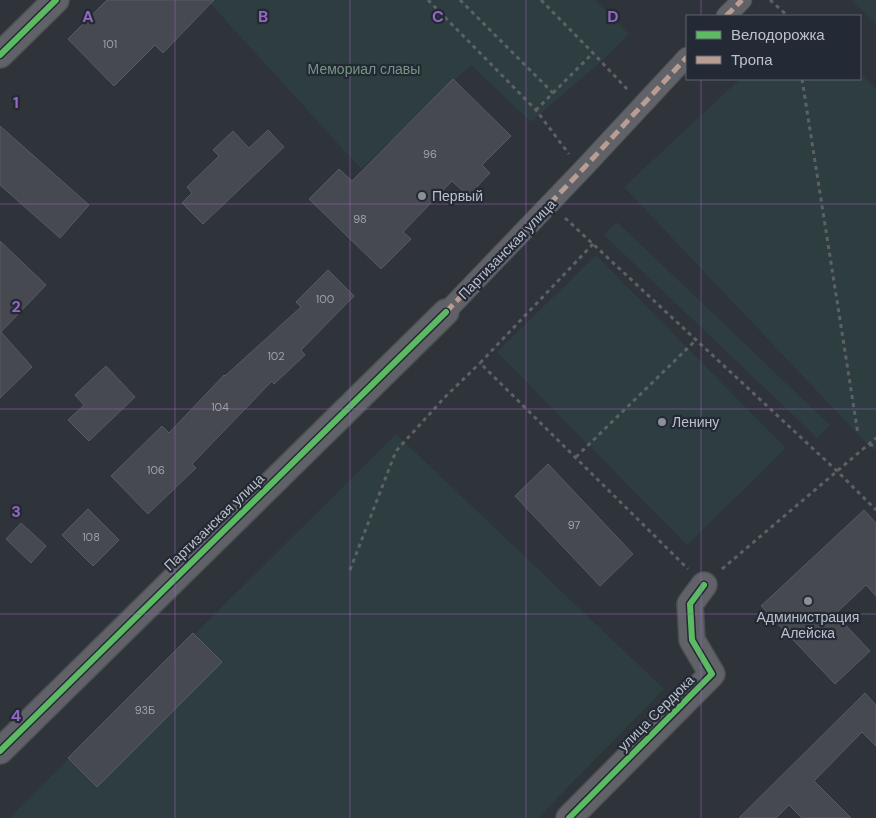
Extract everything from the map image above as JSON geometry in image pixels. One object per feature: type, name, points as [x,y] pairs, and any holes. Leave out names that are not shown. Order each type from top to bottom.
[{"type":"street","points":[[0,55],[56,0]]},
{"type":"street","points":[[727,15],[742,0]]},
{"type":"street","name":"Партизанская улица","points":[[0,751],[446,312],[686,58]]},
{"type":"street","name":"улица Сердюка","points":[[569,818],[712,674],[692,640],[690,604],[704,584]]},
{"type":"path","points":[[428,0],[536,110],[582,170]]},
{"type":"path","points":[[460,0],[553,93]]},
{"type":"path","points":[[540,0],[642,104]]},
{"type":"path","points":[[770,0],[787,15]]},
{"type":"path","points":[[536,110],[594,53]]},
{"type":"path","points":[[802,80],[858,434]]},
{"type":"path","points":[[550,204],[837,471],[876,510]]},
{"type":"path","points":[[350,570],[396,451],[445,397],[593,244]]},
{"type":"path","points":[[576,458],[696,340]]},
{"type":"path","points":[[480,362],[704,584],[876,438]]},
{"type":"path","points":[[868,445],[876,445]]},
{"type":"green space","name":"Мемориал славы","points":[[207,0],[595,0],[629,34],[603,60],[531,122],[471,65],[361,169]]},
{"type":"green space","points":[[852,0],[876,0],[876,24]]},
{"type":"green space","points":[[861,74],[876,89],[876,451],[868,445],[624,187],[739,80],[861,80]]},
{"type":"green space","points":[[617,222],[830,425],[817,438],[604,235]]},
{"type":"green space","points":[[596,255],[786,448],[687,545],[497,352]]},
{"type":"green space","points":[[396,434],[664,689],[538,818],[9,818]]},
{"type":"building","points":[[107,0],[214,0],[163,53],[155,45],[114,86],[68,39]]},
{"type":"building","points":[[453,79],[511,136],[482,165],[490,173],[468,196],[452,181],[403,232],[411,239],[381,269],[309,199],[339,169],[352,181]]},
{"type":"building","points":[[0,126],[89,205],[60,238],[0,185]]},
{"type":"building","points":[[268,130],[284,147],[203,224],[182,203],[192,193],[187,187],[219,156],[213,150],[233,131],[249,148]]},
{"type":"building","points":[[0,241],[46,285],[1,332],[32,367],[0,398]]},
{"type":"building","points":[[328,270],[354,296],[301,350],[305,355],[274,384],[272,381],[192,464],[196,468],[148,514],[111,476],[162,426],[169,433],[224,375],[301,307],[296,302]]},
{"type":"building","points":[[106,366],[135,397],[89,441],[68,420],[84,405],[75,395]]},
{"type":"building","points":[[548,464],[633,554],[600,586],[515,496]]},
{"type":"building","points":[[88,509],[119,540],[93,566],[62,535]]},
{"type":"building","name":"Администрация Алейска","points":[[864,510],[876,523],[876,596],[866,585],[835,614],[870,651],[835,684],[761,606]]},
{"type":"building","points":[[21,523],[46,546],[31,563],[6,539]]},
{"type":"building","points":[[193,633],[222,662],[97,787],[68,758]]},
{"type":"building","points":[[865,693],[876,705],[876,746],[862,732],[814,781],[851,818],[802,818],[789,805],[776,818],[739,818]]},
{"type":"marked path","points":[[727,15],[742,0]]},
{"type":"marked path","points":[[446,312],[686,58]]},
{"type":"cycle path","points":[[0,55],[56,0]]},
{"type":"cycle path","points":[[0,751],[446,312]]},
{"type":"cycle path","points":[[569,818],[712,674],[692,640],[690,604],[704,585]]},
{"type":"place","name":"Первый","points":[[422,196]]},
{"type":"place","name":"Ленину","points":[[662,422]]},
{"type":"place","name":"Администрация Алейска","points":[[808,601]]}]
